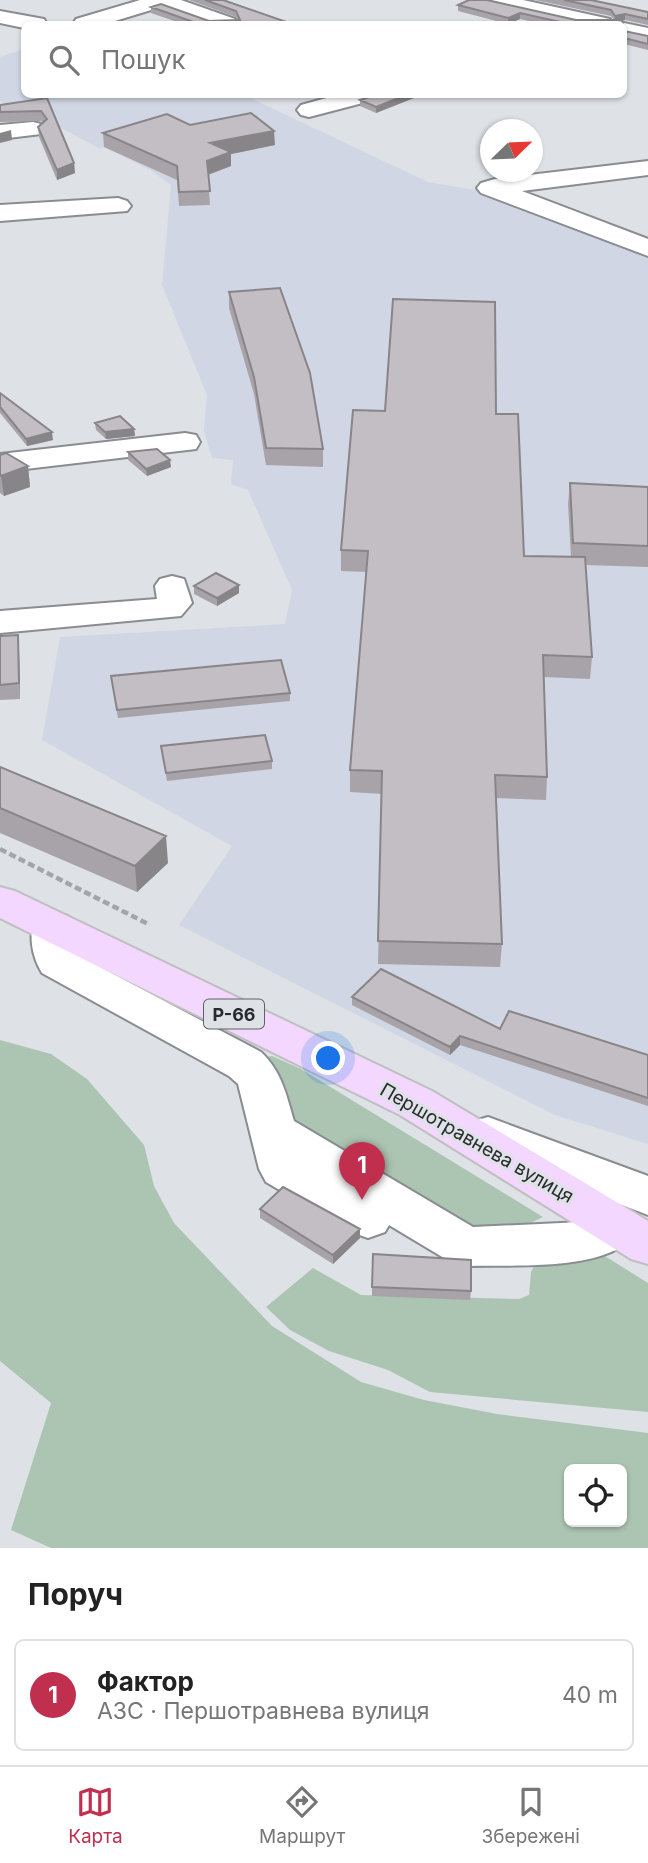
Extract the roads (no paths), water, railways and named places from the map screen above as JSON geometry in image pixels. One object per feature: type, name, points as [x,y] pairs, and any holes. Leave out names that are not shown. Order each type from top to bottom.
[{"type":"main road","name":"Першотравнева вулиця","points":[[0,901],[415,1103],[638,1222]]},
{"type":"street","points":[[94,21],[162,0],[219,21]]},
{"type":"street","points":[[495,0],[568,21]]},
{"type":"street","points":[[0,17],[21,21]]},
{"type":"street","points":[[627,30],[648,34]]},
{"type":"street","points":[[309,110],[355,98]]},
{"type":"street","points":[[0,132],[33,129]]},
{"type":"street","points":[[648,168],[490,188],[648,248]]},
{"type":"street","points":[[0,213],[118,206]]},
{"type":"street","points":[[0,463],[185,442]]},
{"type":"street","points":[[0,622],[169,609],[176,603],[172,586]]},
{"type":"street","points":[[52,926],[57,963],[245,1065],[259,1077],[283,1169],[417,1248],[589,1241],[638,1222]]},
{"type":"place","name":"Фактор","points":[[362,1200]]}]
